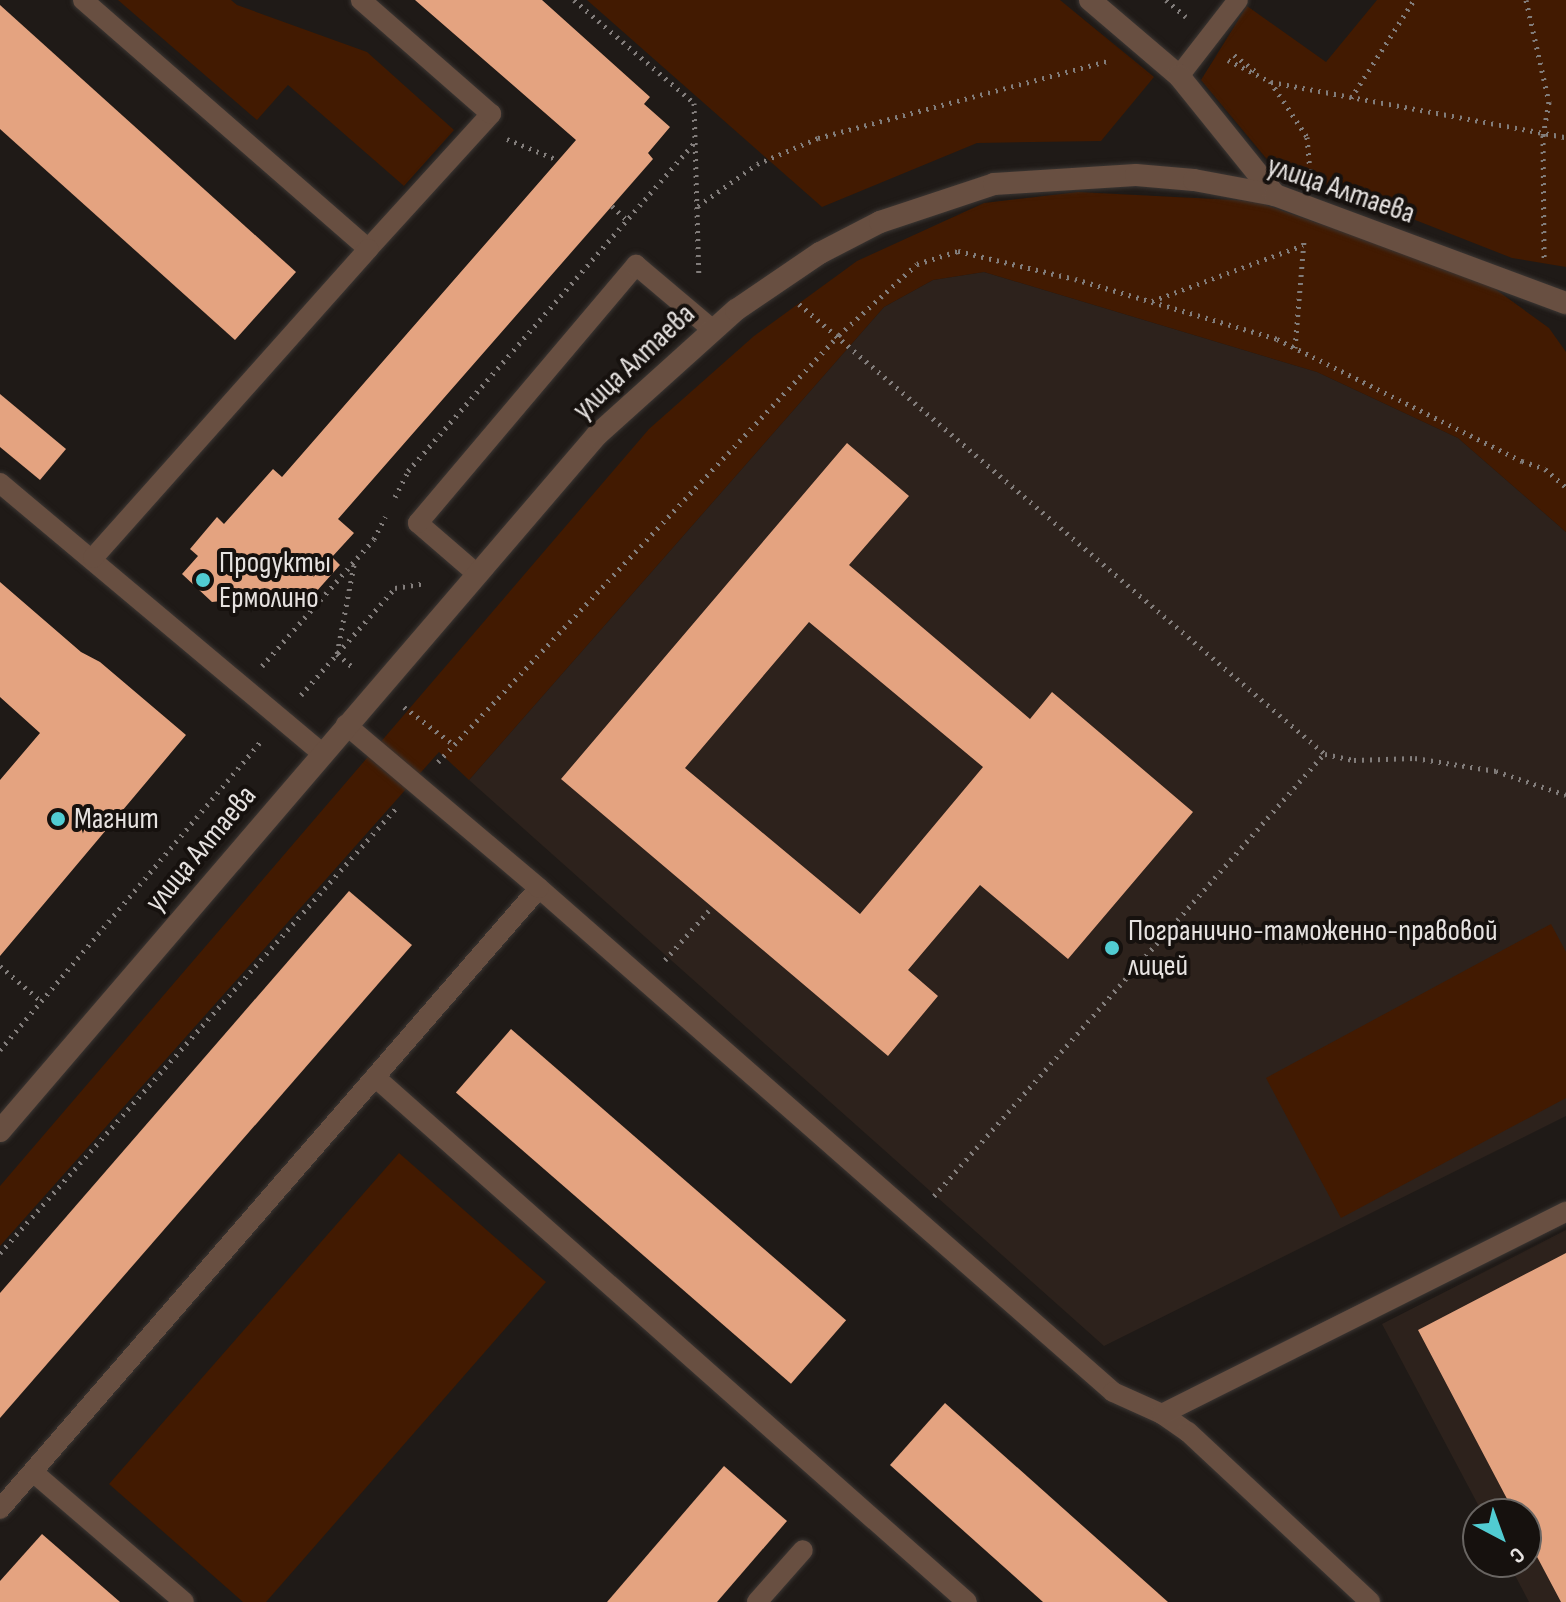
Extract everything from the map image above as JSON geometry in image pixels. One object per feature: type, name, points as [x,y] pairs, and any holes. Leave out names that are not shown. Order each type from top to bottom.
[{"type":"street","points":[[1090,0],[1179,76],[1275,195]]},
{"type":"street","name":"улица Алтаева","points":[[0,1131],[597,435],[713,330],[745,304],[820,253],[868,228],[935,201],[994,184],[1136,175],[1194,180],[1275,195],[1566,303]]},
{"type":"lane","points":[[83,0],[368,249]]},
{"type":"lane","points":[[93,558],[491,114],[361,0]]},
{"type":"lane","points":[[1179,76],[1238,0]]},
{"type":"lane","points":[[477,574],[418,523],[636,265],[713,330]]},
{"type":"lane","points":[[0,483],[322,753]]},
{"type":"lane","points":[[346,725],[539,888],[1113,1392],[1162,1414],[1188,1432],[1370,1602]]},
{"type":"lane","points":[[0,1509],[539,888]]},
{"type":"lane","points":[[375,1077],[967,1602]]},
{"type":"lane","points":[[1162,1414],[1566,1212]]},
{"type":"lane","points":[[33,1472],[184,1602]]},
{"type":"lane","points":[[757,1602],[803,1550]]},
{"type":"path","points":[[1351,98],[1414,0]]},
{"type":"path","points":[[1526,0],[1549,102],[1543,135],[1544,295]]},
{"type":"path","points":[[1202,46],[1271,82],[1566,137]]},
{"type":"path","points":[[697,206],[757,164],[818,138],[1073,73],[1147,49]]},
{"type":"path","points":[[479,127],[558,160]]},
{"type":"path","points":[[612,206],[627,220]]},
{"type":"path","points":[[1151,301],[1303,245]]},
{"type":"path","points":[[0,1253],[417,785],[839,335],[917,264],[958,251],[1151,301],[1277,339],[1522,461],[1545,469],[1566,487]]},
{"type":"path","points":[[839,335],[1325,754],[1354,760],[1415,758],[1482,769],[1566,795]]},
{"type":"path","points":[[337,654],[355,561]]},
{"type":"path","points":[[915,1218],[1325,754]]},
{"type":"path","points":[[646,982],[712,907]]},
{"type":"path","points":[[0,966],[41,1001]]},
{"type":"shaded area","points":[[118,0],[231,0],[237,5],[367,52],[454,130],[404,186],[288,85],[257,120]]},
{"type":"shaded area","points":[[587,0],[1060,0],[1154,77],[1101,141],[977,143],[822,207]]},
{"type":"shaded area","points":[[1377,0],[1566,0],[1566,267],[1512,258],[1270,163],[1201,80],[1247,6],[1326,62]]},
{"type":"shaded area","points":[[1078,192],[1254,201],[1484,281],[1549,328],[1566,352],[1566,532],[1458,438],[1317,372],[984,272],[933,280],[884,307],[469,780],[439,752],[0,1246],[0,1186],[649,429],[754,336],[857,261],[984,203]]},
{"type":"shaded area","name":"Погранично-таможенно-правовой лицей","points":[[984,272],[1317,372],[1458,438],[1566,532],[1566,1116],[1104,1346],[469,780],[884,307],[933,280]]},
{"type":"shaded area","points":[[1551,924],[1566,952],[1566,1098],[1341,1218],[1266,1078]]},
{"type":"shaded area","points":[[399,1153],[546,1282],[266,1602],[243,1602],[109,1484]]},
{"type":"shaded area","points":[[1566,1230],[1566,1602],[1529,1602],[1516,1578],[1542,1578],[1542,1498],[1474,1498],[1382,1324]]},
{"type":"building","points":[[415,0],[542,0],[650,97],[644,104],[670,127],[648,153],[653,159],[338,519],[354,533],[332,557],[340,565],[307,602],[299,595],[286,610],[269,596],[212,602],[182,574],[198,556],[190,549],[217,517],[224,524],[273,469],[282,477],[576,140]]},
{"type":"building","points":[[0,5],[296,272],[235,340],[0,129]]},
{"type":"building","points":[[0,394],[66,449],[40,480],[0,447]]},
{"type":"building","points":[[847,443],[909,496],[849,565],[1030,719],[1052,692],[1193,812],[1068,959],[980,885],[908,970],[938,996],[888,1056],[561,779]],"holes":[[[809,622],[983,767],[860,914],[685,768]]]},
{"type":"building","points":[[0,582],[81,652],[100,662],[186,735],[0,956],[0,780],[40,733],[0,697]]},
{"type":"building","points":[[349,891],[412,945],[0,1418],[0,1293]]},
{"type":"building","points":[[511,1029],[846,1320],[791,1384],[456,1092]]},
{"type":"building","points":[[1566,1253],[1566,1602],[1561,1602],[1542,1566],[1542,1498],[1507,1498],[1418,1330]]},
{"type":"building","points":[[945,1403],[1168,1602],[1043,1602],[890,1465]]},
{"type":"building","points":[[724,1466],[787,1521],[717,1602],[607,1602]]},
{"type":"building","points":[[42,1534],[120,1602],[0,1602],[0,1581]]},
{"type":"place","name":"Продукты Ермолино","points":[[203,580]]},
{"type":"place","name":"Магнит","points":[[58,819]]},
{"type":"place","name":"Погранично-таможенно-правовой лицей","points":[[1112,948]]}]
